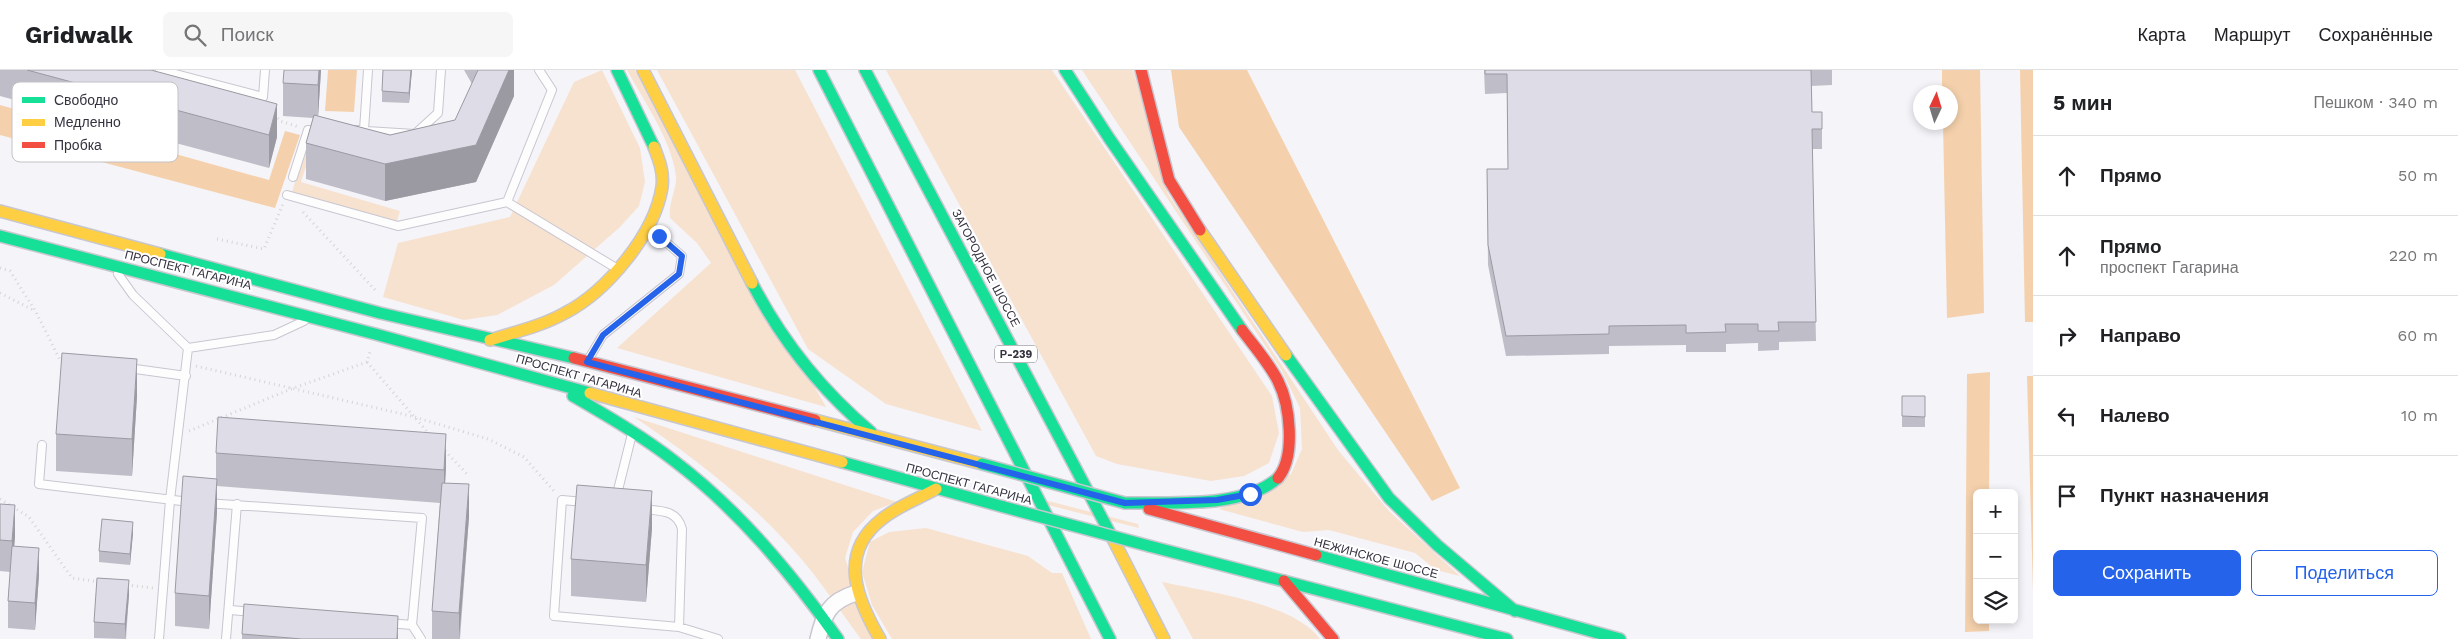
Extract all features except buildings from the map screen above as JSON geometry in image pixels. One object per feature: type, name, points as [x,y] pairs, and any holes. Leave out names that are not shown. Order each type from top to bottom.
[{"type":"main road","points":[[488,340],[567,313],[595,292],[617,269],[645,234],[654,218],[661,193],[662,167],[643,119],[617,70]]},
{"type":"main road","points":[[642,70],[765,308],[810,373],[840,406],[876,436]]},
{"type":"main road","points":[[819,70],[1110,639]]},
{"type":"main road","name":"ЗАГОРОДНОЕ ШОССЕ","points":[[865,70],[1045,408],[1164,639]]},
{"type":"main road","points":[[1065,70],[1109,138],[1278,381],[1285,401],[1291,432],[1282,471],[1271,485],[1250,494],[1217,500],[1125,503]]},
{"type":"main road","points":[[1140,70],[1150,116],[1169,180],[1190,215],[1327,415],[1389,498],[1437,545],[1515,611]]},
{"type":"main road","name":"ПРОСПЕКТ ГАГАРИНА","points":[[0,211],[488,340],[587,362],[876,436],[1125,503]]},
{"type":"main road","name":"ПРОСПЕКТ ГАГАРИНА","points":[[0,236],[313,317],[936,490],[1284,581]]},
{"type":"main road","points":[[548,381],[632,432],[685,469],[761,540],[823,617],[838,639]]},
{"type":"main road","points":[[880,639],[870,624],[856,593],[855,555],[864,537],[880,519],[936,490]]},
{"type":"main road","name":"НЕЖИНСКОЕ ШОССЕ","points":[[1125,503],[1620,639]]},
{"type":"main road","points":[[1284,581],[1333,639]]},
{"type":"main road","points":[[1284,581],[1507,639]]},
{"type":"street","points":[[818,639],[823,617],[839,598],[856,593]]},
{"type":"lane","points":[[160,70],[263,97],[265,70]]},
{"type":"lane","points":[[364,130],[368,70]]},
{"type":"lane","points":[[345,130],[415,134],[438,113],[440,70]]},
{"type":"lane","points":[[507,202],[552,90],[539,70]]},
{"type":"lane","points":[[294,177],[308,130],[326,130]]},
{"type":"lane","points":[[287,195],[398,226],[507,202],[617,269]]},
{"type":"lane","points":[[587,362],[603,335],[679,274],[682,256],[659,236],[645,234]]},
{"type":"lane","points":[[112,265],[133,295],[188,348]]},
{"type":"lane","points":[[188,348],[274,335],[313,317]]},
{"type":"lane","points":[[159,639],[170,500],[188,348]]},
{"type":"lane","points":[[118,367],[186,376]]},
{"type":"lane","points":[[615,505],[632,432]]},
{"type":"lane","points":[[42,445],[39,484],[170,500],[422,518],[412,625],[421,639]]},
{"type":"lane","points":[[589,502],[562,500],[554,616],[679,627],[718,639]]},
{"type":"lane","points":[[226,639],[230,610],[237,504]]},
{"type":"lane","points":[[606,504],[625,506]]},
{"type":"lane","points":[[634,508],[673,514],[680,520],[682,529],[679,627]]},
{"type":"lane","points":[[230,610],[265,614]]},
{"type":"lane","points":[[382,622],[412,625]]},
{"type":"path","points":[[263,97],[280,121],[308,130]]},
{"type":"path","points":[[217,239],[264,249],[287,195],[383,298]]},
{"type":"path","points":[[0,268],[10,271],[36,312],[60,360]]},
{"type":"path","points":[[0,293],[36,312]]},
{"type":"path","points":[[367,362],[372,346]]},
{"type":"path","points":[[178,435],[291,389],[367,362]]},
{"type":"path","points":[[367,362],[411,416],[436,442]]},
{"type":"path","points":[[186,364],[411,416],[488,439],[524,457],[562,500]]},
{"type":"path","points":[[442,448],[467,474]]},
{"type":"path","points":[[0,499],[29,517],[72,578],[109,583]]},
{"type":"path","points":[[118,584],[163,589]]},
{"type":"shaded area","points":[[328,70],[357,70],[354,112],[325,111]]},
{"type":"shaded area","points":[[602,70],[640,148],[645,182],[639,206],[620,227],[554,285],[497,315],[464,320],[383,297],[398,243],[510,217],[574,82]]},
{"type":"shaded area","points":[[627,70],[635,70],[826,407],[617,348],[711,263],[697,243],[670,218],[670,207],[676,176],[669,149]]},
{"type":"shaded area","points":[[657,70],[795,70],[982,431],[886,404],[808,349]]},
{"type":"shaded area","points":[[886,70],[1052,70],[1272,396],[1279,433],[1269,463],[1244,476],[1211,481],[1117,464],[1096,456]]},
{"type":"shaded area","points":[[1082,70],[1133,70],[1168,194],[1338,450],[1389,511],[1460,576],[1436,570],[1415,553],[1329,530],[1303,532],[1219,509],[1291,474],[1302,449],[1300,408],[1282,371]]},
{"type":"shaded area","points":[[1171,70],[1247,70],[1460,488],[1432,501],[1179,127]]},
{"type":"shaded area","points":[[1942,70],[1980,70],[1984,313],[1947,318],[1943,130],[1958,130],[1958,85],[1942,85]]},
{"type":"shaded area","points":[[2020,70],[2033,70],[2033,322],[2025,322]]},
{"type":"shaded area","points":[[0,105],[12,108],[12,138],[0,135]]},
{"type":"shaded area","points":[[285,131],[300,135],[275,208],[102,162],[178,162],[178,155],[269,180]]},
{"type":"shaded area","points":[[310,133],[313,144],[301,182],[400,211],[397,221],[292,192]]},
{"type":"shaded area","points":[[1990,372],[1989,489],[1973,489],[1973,624],[1989,624],[1989,631],[1965,632],[1967,374]]},
{"type":"shaded area","points":[[2027,376],[2033,376],[2033,591]]},
{"type":"shaded area","points":[[634,417],[897,502],[873,511],[853,532],[845,558],[873,639],[861,639],[805,564],[760,515],[720,480]]},
{"type":"shaded area","points":[[1005,490],[1138,524],[1139,528],[1008,495],[1005,493]]},
{"type":"shaded area","points":[[926,528],[1028,556],[1052,573],[1062,573],[1091,639],[892,639],[872,605],[862,572],[870,542],[889,532]]},
{"type":"shaded area","points":[[1162,582],[1224,594],[1270,608],[1291,616],[1308,627],[1320,639],[1193,639]]},
{"type":"traffic: fast","points":[[617,70],[654,147]]},
{"type":"traffic: fast","points":[[819,70],[1110,639]]},
{"type":"traffic: fast","points":[[865,70],[1113,539]]},
{"type":"traffic: fast","points":[[1065,70],[1109,138],[1242,330]]},
{"type":"traffic: fast","points":[[0,236],[375,334],[590,393]]},
{"type":"traffic: fast","points":[[160,254],[380,313],[574,358]]},
{"type":"traffic: fast","points":[[752,283],[776,325],[804,364],[819,382],[871,432]]},
{"type":"traffic: fast","points":[[1286,355],[1389,498],[1437,545],[1515,611]]},
{"type":"traffic: fast","points":[[573,396],[661,451],[720,499],[782,566],[838,639]]},
{"type":"traffic: fast","points":[[842,462],[1004,507]]},
{"type":"traffic: fast","points":[[982,464],[1125,503]]},
{"type":"traffic: fast","points":[[1125,503],[1184,503],[1226,499],[1246,495],[1263,488],[1278,478]]},
{"type":"traffic: fast","points":[[1004,507],[1149,546]]},
{"type":"traffic: fast","points":[[1149,546],[1507,639]]},
{"type":"traffic: fast","points":[[1316,555],[1620,639]]},
{"type":"traffic: slow","points":[[643,70],[752,283]]},
{"type":"traffic: slow","points":[[490,340],[538,325],[565,313],[596,291],[626,260],[650,224],[658,205],[662,187],[662,171],[654,147]]},
{"type":"traffic: slow","points":[[0,211],[160,254]]},
{"type":"traffic: slow","points":[[1200,230],[1286,355]]},
{"type":"traffic: slow","points":[[590,393],[842,462]]},
{"type":"traffic: slow","points":[[815,420],[982,464]]},
{"type":"traffic: slow","points":[[880,639],[858,592],[856,561],[860,546],[868,532],[888,514],[936,489]]},
{"type":"traffic: slow","points":[[1113,539],[1164,639]]},
{"type":"traffic: jam","points":[[1141,70],[1169,180],[1200,230]]},
{"type":"traffic: jam","points":[[1242,330],[1274,374],[1286,403],[1289,444],[1284,468],[1278,478]]},
{"type":"traffic: jam","points":[[574,358],[815,420]]},
{"type":"traffic: jam","points":[[1149,509],[1316,555]]},
{"type":"traffic: jam","points":[[1284,581],[1333,639]]},
{"type":"route","points":[[659,236],[682,256],[679,274],[603,335],[587,362],[876,436],[1125,503],[1217,500],[1250,494]]}]
